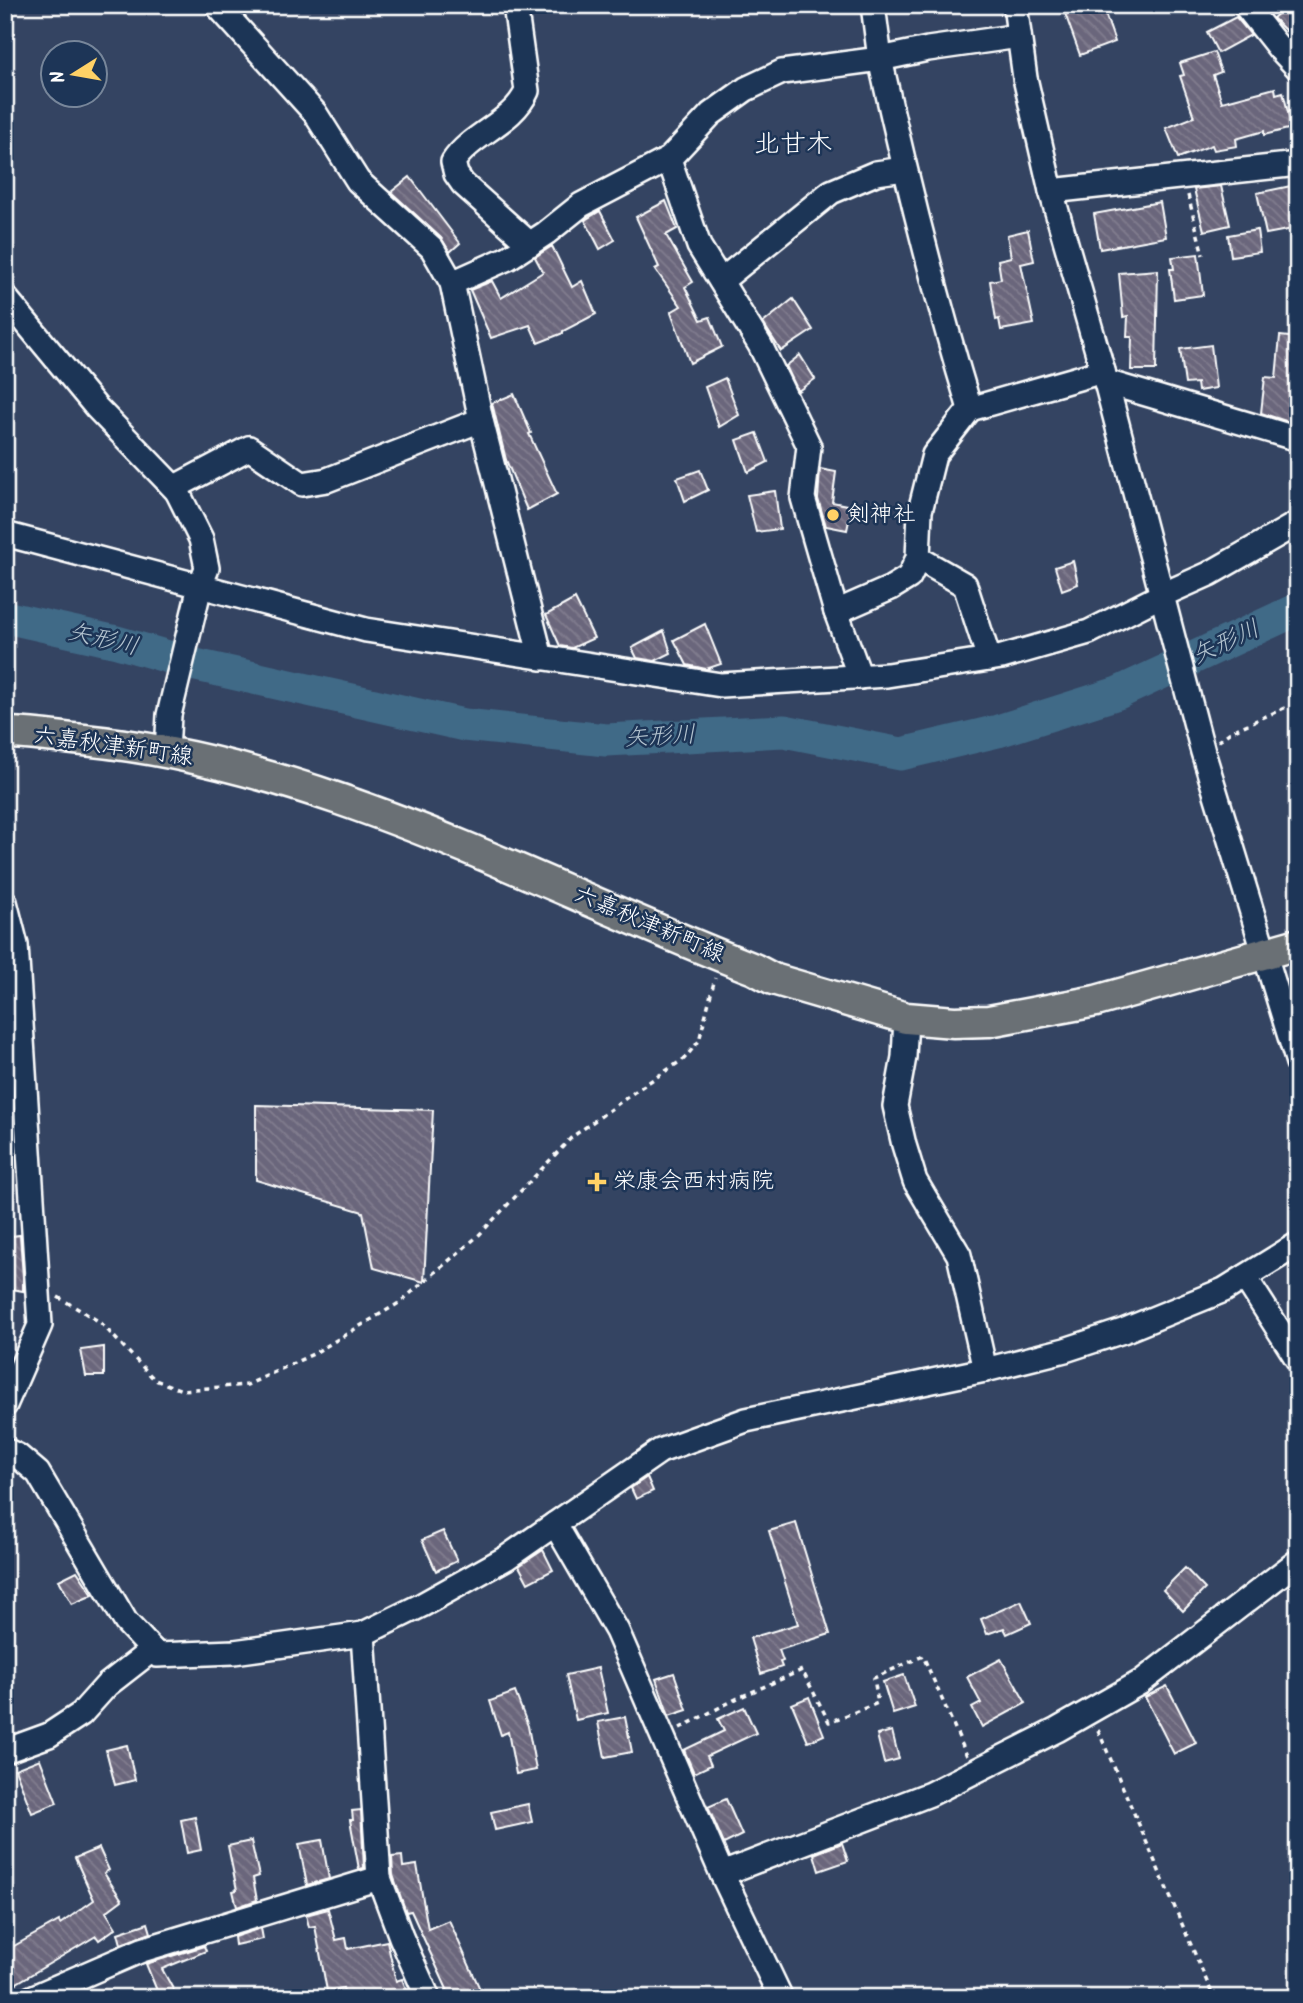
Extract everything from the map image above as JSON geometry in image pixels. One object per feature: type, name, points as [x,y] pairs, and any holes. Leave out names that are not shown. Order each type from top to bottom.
[{"type":"main road","name":"六嘉秋津新町線","points":[[5,733],[128,745],[280,778],[442,837],[773,979],[906,1018],[954,1023],[989,1021],[1096,1001],[1298,944]]},
{"type":"street","points":[[217,5],[315,113],[358,181],[432,248],[452,283],[481,420],[541,658]]},
{"type":"street","points":[[515,5],[527,91],[521,104],[461,149],[453,162],[456,174],[463,184],[530,244]]},
{"type":"street","points":[[873,5],[880,59],[904,169],[946,331],[970,409]]},
{"type":"street","points":[[452,283],[508,258],[581,205],[668,159],[711,114],[746,89],[782,72],[880,59],[928,49],[1017,20],[1036,5]]},
{"type":"street","points":[[1245,5],[1298,68]]},
{"type":"street","points":[[1017,20],[1025,78],[1051,191],[1105,376],[1203,752],[1298,1063]]},
{"type":"street","points":[[668,159],[699,246],[760,345],[809,446],[803,498],[836,612],[860,677]]},
{"type":"street","points":[[1051,191],[1298,163]]},
{"type":"street","points":[[721,281],[831,192],[876,173],[904,169]]},
{"type":"street","points":[[5,297],[96,407],[177,491],[201,539],[207,568],[200,586],[169,715],[167,752]]},
{"type":"street","points":[[836,612],[891,588],[909,577],[918,558],[920,511],[934,455],[970,409],[1105,376],[1298,439]]},
{"type":"street","points":[[177,491],[179,485],[250,448],[302,484],[327,480],[481,420]]},
{"type":"street","points":[[5,534],[366,630],[721,685],[887,675],[989,659],[1089,632],[1209,574],[1298,523]]},
{"type":"street","points":[[918,558],[965,585],[989,659]]},
{"type":"street","points":[[5,902],[16,945],[40,1325],[5,1405]]},
{"type":"street","points":[[906,1018],[904,1057],[895,1105],[898,1119],[915,1181],[959,1255],[985,1370]]},
{"type":"street","points":[[5,1450],[18,1456],[38,1473],[126,1622],[157,1655],[234,1652],[363,1634],[506,1558],[660,1451],[746,1420],[985,1370],[1065,1350],[1123,1331],[1224,1290],[1298,1244]]},
{"type":"street","points":[[1245,1277],[1298,1360]]},
{"type":"street","points":[[555,1524],[617,1631],[722,1874],[781,1998]]},
{"type":"street","points":[[722,1874],[917,1799],[1091,1712],[1141,1682],[1298,1561]]},
{"type":"street","points":[[363,1634],[379,1878],[428,1998]]},
{"type":"street","points":[[5,1751],[49,1734],[81,1714],[107,1685],[152,1650]]},
{"type":"street","points":[[31,1998],[142,1950],[379,1878]]},
{"type":"path","points":[[1183,176],[1203,255]]},
{"type":"path","points":[[1203,752],[1232,731],[1298,702]]},
{"type":"path","points":[[38,1285],[100,1322],[155,1380],[182,1390],[247,1385],[313,1354],[399,1303],[478,1236],[572,1137],[684,1059],[699,1041],[720,956]]},
{"type":"path","points":[[663,1737],[736,1699],[802,1670],[829,1722],[878,1703],[874,1678],[923,1656],[974,1772]]},
{"type":"path","points":[[1091,1712],[1214,1998]]},
{"type":"building","points":[[1062,5],[1102,5],[1115,42],[1080,55]]},
{"type":"building","points":[[1288,5],[1298,5],[1298,43],[1273,18]]},
{"type":"building","points":[[1236,17],[1251,35],[1218,53],[1207,32]]},
{"type":"building","points":[[1214,52],[1221,72],[1213,75],[1222,102],[1275,88],[1276,94],[1283,92],[1292,128],[1264,135],[1264,131],[1236,139],[1237,146],[1214,150],[1212,145],[1178,158],[1166,128],[1194,117],[1180,76],[1184,75],[1180,63]]},
{"type":"building","points":[[410,177],[460,243],[450,252],[441,238],[391,192]]},
{"type":"building","points":[[1221,186],[1230,225],[1204,231],[1194,189]]},
{"type":"building","points":[[1291,186],[1298,228],[1266,234],[1257,193]]},
{"type":"building","points":[[666,201],[677,229],[666,235],[693,282],[685,287],[701,320],[710,317],[722,347],[690,363],[671,312],[681,306],[655,269],[659,267],[636,217]]},
{"type":"building","points":[[1160,202],[1166,237],[1100,249],[1094,214]]},
{"type":"building","points":[[600,211],[615,240],[600,249],[585,220]]},
{"type":"building","points":[[1028,230],[1034,261],[1021,264],[1034,324],[1001,330],[999,319],[996,320],[990,281],[1001,279],[998,260],[1011,257],[1007,235]]},
{"type":"building","points":[[1257,230],[1260,252],[1231,256],[1228,235]]},
{"type":"building","points":[[552,246],[572,287],[582,281],[596,314],[563,333],[538,343],[530,325],[491,338],[470,290],[492,281],[501,298],[543,272],[535,257]]},
{"type":"building","points":[[1198,254],[1203,295],[1174,299],[1170,269],[1174,269],[1172,257]]},
{"type":"building","points":[[1158,270],[1156,370],[1131,370],[1132,337],[1127,337],[1128,316],[1123,317],[1119,273]]},
{"type":"building","points":[[793,299],[813,330],[781,351],[763,323]]},
{"type":"building","points":[[1280,336],[1298,338],[1298,360],[1289,422],[1261,413],[1265,377],[1276,378]]},
{"type":"building","points":[[1211,345],[1216,388],[1198,391],[1197,383],[1185,384],[1180,349]]},
{"type":"building","points":[[800,355],[815,379],[798,391],[786,366]]},
{"type":"building","points":[[725,378],[739,415],[719,427],[705,387]]},
{"type":"building","points":[[514,394],[557,494],[527,510],[506,460],[492,403]]},
{"type":"building","points":[[757,433],[768,462],[748,472],[737,440]]},
{"type":"building","name":"剣神社","points":[[820,469],[836,472],[832,502],[852,506],[847,530],[826,526],[818,499]]},
{"type":"building","points":[[700,470],[708,490],[685,501],[677,478]]},
{"type":"building","points":[[775,491],[780,529],[756,532],[747,495]]},
{"type":"building","points":[[1073,561],[1078,584],[1062,590],[1055,567]]},
{"type":"building","points":[[575,599],[594,638],[572,648],[560,646],[546,615]]},
{"type":"building","points":[[705,624],[721,664],[706,669],[687,665],[674,640]]},
{"type":"building","points":[[664,631],[671,653],[655,661],[637,658],[632,648]]},
{"type":"building","points":[[256,1105],[433,1110],[424,1282],[374,1268],[363,1212],[256,1180]]},
{"type":"building","points":[[20,1235],[23,1291],[5,1288],[5,1237]]},
{"type":"building","points":[[104,1347],[104,1376],[86,1376],[81,1350]]},
{"type":"building","points":[[647,1477],[653,1491],[636,1499],[631,1488]]},
{"type":"building","points":[[796,1523],[830,1634],[779,1650],[782,1667],[761,1674],[750,1638],[798,1624],[769,1531]]},
{"type":"building","points":[[443,1531],[457,1561],[436,1571],[422,1540]]},
{"type":"building","points":[[543,1550],[553,1570],[528,1583],[519,1566]]},
{"type":"building","points":[[1185,1568],[1205,1589],[1183,1611],[1163,1590]]},
{"type":"building","points":[[77,1571],[93,1595],[72,1604],[59,1580]]},
{"type":"building","points":[[1021,1601],[1031,1623],[1007,1634],[1004,1628],[987,1634],[981,1619]]},
{"type":"building","points":[[1001,1659],[1026,1703],[982,1727],[972,1708],[981,1703],[967,1677]]},
{"type":"building","points":[[598,1668],[608,1713],[576,1720],[566,1675]]},
{"type":"building","points":[[674,1673],[687,1710],[669,1716],[656,1679]]},
{"type":"building","points":[[904,1675],[915,1707],[893,1714],[883,1682]]},
{"type":"building","points":[[1167,1686],[1196,1743],[1174,1754],[1145,1697]]},
{"type":"building","points":[[515,1692],[528,1726],[536,1770],[516,1774],[508,1732],[501,1735],[490,1701]]},
{"type":"building","points":[[809,1697],[824,1735],[808,1742],[792,1704]]},
{"type":"building","points":[[744,1707],[756,1733],[707,1756],[711,1765],[694,1773],[684,1750],[724,1731],[718,1719]]},
{"type":"building","points":[[625,1717],[632,1752],[605,1757],[598,1722]]},
{"type":"building","points":[[892,1731],[899,1759],[884,1763],[877,1735]]},
{"type":"building","points":[[127,1745],[135,1780],[115,1785],[106,1750]]},
{"type":"building","points":[[40,1759],[57,1803],[32,1813],[15,1769]]},
{"type":"building","points":[[726,1799],[742,1835],[724,1844],[708,1807]]},
{"type":"building","points":[[528,1804],[532,1822],[495,1830],[491,1812]]},
{"type":"building","points":[[361,1810],[364,1868],[359,1869],[350,1820],[353,1820],[352,1811]]},
{"type":"building","points":[[195,1817],[201,1850],[187,1853],[181,1820]]},
{"type":"building","points":[[322,1840],[329,1879],[307,1885],[299,1844]]},
{"type":"building","points":[[251,1841],[259,1876],[253,1878],[257,1900],[237,1907],[233,1891],[237,1890],[228,1846]]},
{"type":"building","points":[[842,1843],[848,1861],[819,1871],[814,1854]]},
{"type":"building","points":[[99,1848],[109,1870],[104,1873],[122,1900],[106,1912],[116,1928],[99,1940],[96,1936],[5,1990],[5,1951],[59,1921],[60,1924],[94,1900],[75,1858]]},
{"type":"building","points":[[402,1856],[403,1867],[417,1865],[428,1929],[449,1920],[484,1998],[451,1998],[411,1911],[406,1912],[393,1875],[392,1857]]},
{"type":"building","points":[[328,1909],[336,1940],[346,1938],[348,1949],[387,1941],[396,1981],[402,1979],[408,1994],[399,1998],[346,1998],[343,1988],[327,1991],[315,1926],[309,1927],[306,1915]]},
{"type":"building","points":[[148,1923],[151,1933],[121,1944],[118,1933]]},
{"type":"building","points":[[261,1928],[263,1939],[235,1945],[234,1937]]},
{"type":"building","points":[[204,1946],[206,1951],[162,1969],[178,1998],[160,1998],[146,1964]]},
{"type":"waterway","name":"矢形川","points":[[5,617],[117,642],[196,665],[464,725],[606,740],[784,731],[901,754],[998,731],[1118,693],[1298,609]]},
{"type":"place","name":"剣神社","points":[[833,515]]},
{"type":"place","name":"栄康会西村病院","points":[[597,1182]]},
{"type":"district","name":"北甘木","points":[[793,145]]}]
